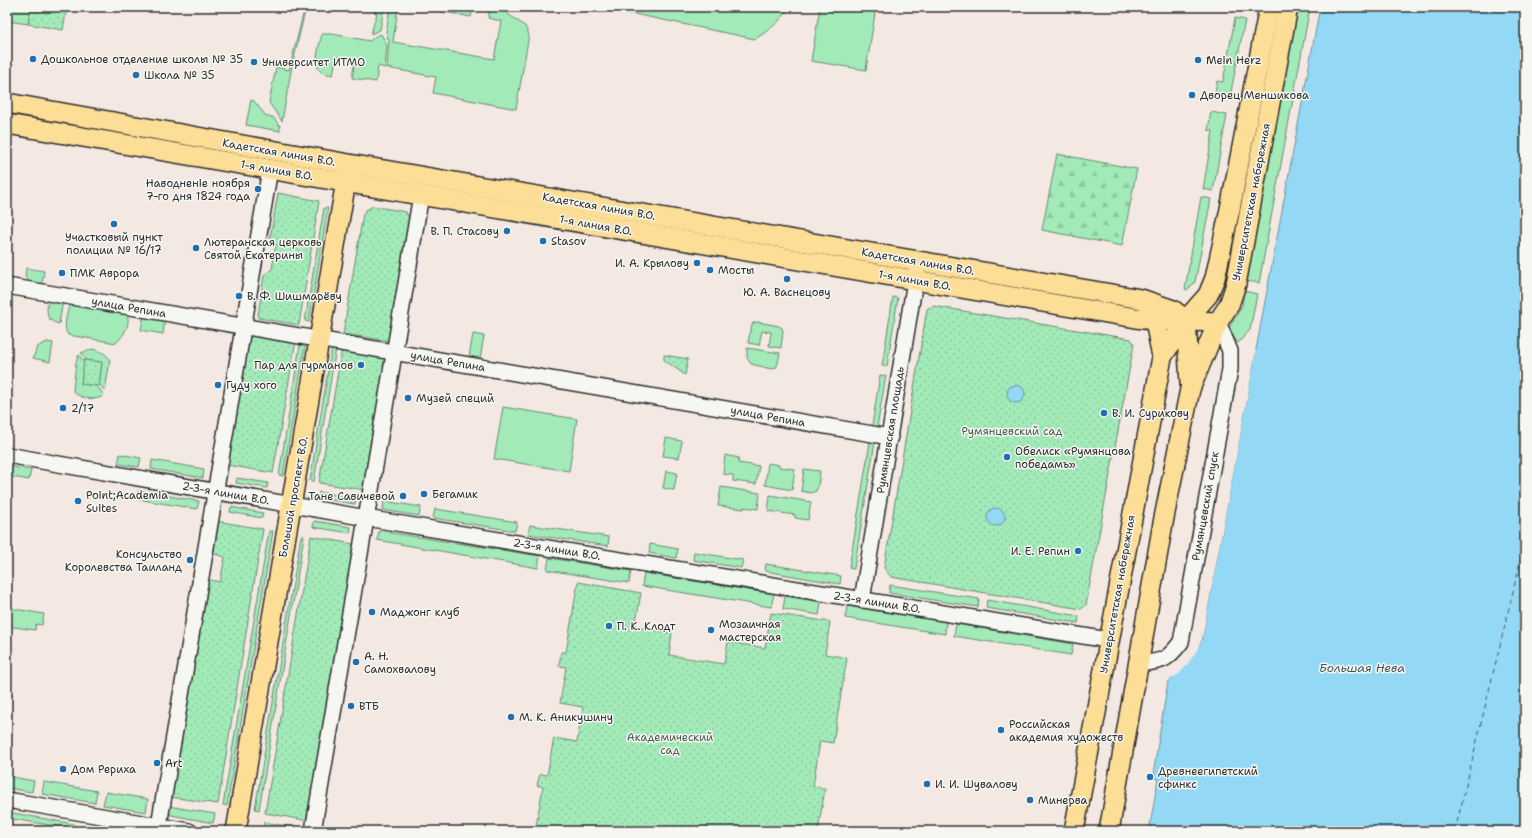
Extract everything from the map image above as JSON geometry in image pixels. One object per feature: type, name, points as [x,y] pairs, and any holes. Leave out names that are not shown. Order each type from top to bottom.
[{"type":"main road","name":"Университетская набережная","points":[[1162,357],[1186,320],[1208,295],[1215,278],[1230,209],[1269,7]]},
{"type":"main road","name":"Университетская набережная","points":[[1109,831],[1163,523],[1190,389],[1218,322],[1229,305],[1236,284],[1288,7]]},
{"type":"main road","name":"Кадетская линия В.О.","points":[[7,103],[348,173],[918,261],[1141,299],[1173,310],[1186,320]]},
{"type":"main road","name":"1-я линия В.О.","points":[[7,124],[270,169],[348,173],[421,195],[1155,320],[1218,322]]},
{"type":"main road","name":"Большой проспект В.О.","points":[[236,831],[348,173]]},
{"type":"main road","name":"Университетская набережная","points":[[1074,831],[1108,640],[1162,357],[1155,320]]},
{"type":"main road","name":"Университетская набережная","points":[[1186,320],[1190,389]]},
{"type":"street","points":[[159,829],[270,169]]},
{"type":"street","points":[[313,831],[421,195]]},
{"type":"street","name":"Румянцевская площадь","points":[[862,600],[918,261]]},
{"type":"street","name":"улица Репина","points":[[7,286],[890,437]]},
{"type":"street","name":"Румянцевский спуск","points":[[1138,664],[1162,661],[1174,652],[1181,642],[1230,369],[1230,351],[1218,322]]},
{"type":"street","name":"2-3-я линии В.О.","points":[[7,455],[366,518],[1108,640]]},
{"type":"street","points":[[7,800],[159,829],[189,831]]},
{"type":"green space","points":[[7,7],[31,7],[28,24],[7,21]]},
{"type":"green space","points":[[31,7],[67,7],[63,30],[28,24]]},
{"type":"green space","points":[[305,7],[282,121],[269,103],[276,67],[289,70]]},
{"type":"green space","points":[[375,7],[384,7],[380,30],[371,34],[377,13],[374,12]]},
{"type":"green space","points":[[390,7],[398,7],[393,42],[494,59],[501,21],[488,18],[490,7],[501,9],[525,26],[529,35],[516,109],[433,93],[436,77],[387,68],[389,41],[386,33]]},
{"type":"green space","points":[[429,7],[473,7],[471,17],[429,9]]},
{"type":"green space","points":[[600,7],[789,7],[779,21],[755,39]]},
{"type":"green space","points":[[820,7],[876,7],[866,70],[811,61]]},
{"type":"green space","points":[[1297,7],[1310,7],[1259,283],[1247,281]]},
{"type":"green space","points":[[1235,18],[1245,20],[1230,97],[1215,94],[1217,81],[1223,82]]},
{"type":"green space","points":[[322,34],[332,34],[370,41],[374,37],[381,34],[387,45],[385,68],[378,66],[376,82],[352,78],[355,60],[336,57],[333,75],[320,71],[317,64],[317,59]]},
{"type":"green space","points":[[251,100],[254,101],[266,116],[273,117],[280,126],[280,131],[246,125]]},
{"type":"green space","points":[[1211,112],[1227,115],[1213,191],[1203,189],[1213,131],[1208,130]]},
{"type":"green space","points":[[1057,154],[1137,169],[1122,246],[1042,230]]},
{"type":"green space","points":[[278,193],[319,201],[299,325],[258,318],[264,275],[272,269],[276,244],[270,238]]},
{"type":"green space","points":[[1201,197],[1211,199],[1195,282],[1187,290],[1185,289]]},
{"type":"green space","points":[[373,206],[406,212],[410,221],[390,341],[343,334],[363,214],[366,210]]},
{"type":"green space","points":[[324,208],[328,208],[309,322],[305,321]]},
{"type":"green space","points":[[26,268],[44,271],[42,284],[28,281],[25,273]]},
{"type":"green space","points":[[1244,291],[1257,294],[1250,330],[1238,343],[1230,332],[1229,328],[1242,306]]},
{"type":"green space","points":[[893,297],[898,298],[887,366],[882,366]]},
{"type":"green space","points":[[48,298],[63,301],[59,324],[51,320],[49,317],[47,311]]},
{"type":"green space","points":[[70,302],[127,313],[128,322],[122,337],[116,343],[68,335],[66,332],[65,323]]},
{"type":"green space","name":"Румянцевский сад","points":[[933,306],[1131,339],[1134,344],[1086,605],[1081,609],[891,577],[884,568],[927,309]]},
{"type":"green space","points":[[144,314],[165,318],[163,334],[141,330]]},
{"type":"green space","points":[[758,322],[779,326],[782,328],[781,348],[769,346],[771,332],[762,331],[759,345],[748,343],[751,327],[753,323]]},
{"type":"green space","points":[[249,332],[296,340],[273,473],[227,465]]},
{"type":"green space","points":[[473,334],[484,336],[480,359],[469,357]]},
{"type":"green space","points":[[47,342],[53,343],[50,362],[33,358],[37,347]]},
{"type":"green space","points":[[300,345],[305,346],[283,476],[279,475]]},
{"type":"green space","points":[[334,348],[336,348],[314,481],[310,481],[331,352]]},
{"type":"green space","points":[[342,348],[389,356],[366,490],[319,483]]},
{"type":"green space","points":[[747,348],[780,353],[776,368],[771,369],[751,364],[747,358]]},
{"type":"green space","points":[[92,349],[105,354],[110,361],[105,391],[99,384],[102,363],[86,360],[81,353]]},
{"type":"green space","points":[[79,355],[84,362],[81,384],[97,386],[104,395],[101,397],[93,399],[83,397],[79,396],[73,391],[76,362]]},
{"type":"green space","points":[[664,355],[688,359],[685,375],[664,360]]},
{"type":"green space","points":[[84,360],[102,362],[99,386],[81,384]]},
{"type":"green space","points":[[880,375],[886,376],[877,427],[872,426]]},
{"type":"green space","points":[[503,407],[577,419],[569,471],[494,459]]},
{"type":"green space","points":[[666,438],[682,441],[679,458],[663,456]]},
{"type":"green space","points":[[870,442],[875,442],[854,569],[849,568]]},
{"type":"green space","points":[[120,454],[141,458],[139,467],[118,464]]},
{"type":"green space","points":[[725,455],[739,458],[738,463],[759,466],[756,484],[733,481],[733,475],[723,474]]},
{"type":"green space","points":[[152,460],[204,469],[203,478],[151,469]]},
{"type":"green space","points":[[768,463],[779,465],[779,467],[795,469],[792,490],[765,485]]},
{"type":"green space","points":[[7,466],[31,470],[29,480],[7,476]]},
{"type":"green space","points":[[804,469],[820,471],[816,491],[811,493],[801,491]]},
{"type":"green space","points":[[666,471],[677,473],[674,490],[663,488]]},
{"type":"green space","points":[[237,478],[268,483],[267,488],[236,483]]},
{"type":"green space","points":[[721,487],[760,493],[758,509],[718,506]]},
{"type":"green space","points":[[138,491],[199,501],[197,509],[136,499]]},
{"type":"green space","points":[[319,492],[356,498],[355,504],[318,498]]},
{"type":"green space","points":[[770,495],[811,502],[808,520],[795,518],[795,515],[768,511]]},
{"type":"green space","points":[[384,501],[421,507],[419,516],[383,510]]},
{"type":"green space","points":[[231,507],[263,513],[262,518],[230,512]]},
{"type":"green space","points":[[435,509],[517,522],[515,531],[433,518]]},
{"type":"green space","points":[[216,521],[263,529],[218,804],[170,797],[206,579],[220,582],[225,557],[211,553]]},
{"type":"green space","points":[[314,521],[351,527],[350,533],[313,527]]},
{"type":"green space","points":[[530,525],[609,537],[608,546],[528,534]]},
{"type":"green space","points":[[269,531],[273,531],[227,806],[223,805]]},
{"type":"green space","points":[[379,531],[540,556],[538,568],[377,540]]},
{"type":"green space","points":[[301,536],[304,536],[259,810],[255,809]]},
{"type":"green space","points":[[311,536],[358,545],[310,821],[265,813]]},
{"type":"green space","points":[[650,544],[678,549],[676,558],[649,553]]},
{"type":"green space","points":[[694,552],[743,560],[741,568],[693,560]]},
{"type":"green space","points":[[549,558],[631,571],[629,583],[547,570]]},
{"type":"green space","points":[[766,564],[841,576],[840,584],[765,571]]},
{"type":"green space","points":[[644,573],[774,594],[771,607],[642,586]]},
{"type":"green space","name":"Академический сад","points":[[578,582],[641,593],[635,627],[672,633],[669,655],[724,664],[728,642],[765,648],[771,613],[830,622],[825,654],[847,658],[833,743],[820,741],[813,786],[825,789],[818,831],[535,831],[543,787],[537,785],[540,774],[547,775],[554,738],[577,742],[583,707],[560,703],[566,667],[559,666],[561,652],[566,652]]},
{"type":"green space","points":[[890,585],[979,599],[978,607],[889,593]]},
{"type":"green space","points":[[785,596],[821,602],[819,615],[783,609]]},
{"type":"green space","points":[[987,600],[1079,616],[1078,623],[986,608]]},
{"type":"green space","points":[[847,606],[946,622],[945,634],[845,618]]},
{"type":"green space","points":[[9,608],[44,614],[42,625],[36,624],[35,630],[7,626]]},
{"type":"green space","points":[[956,624],[1073,644],[1071,655],[954,636]]},
{"type":"green space","points":[[7,776],[34,781],[32,792],[7,788]]},
{"type":"green space","points":[[44,782],[97,791],[95,803],[42,794]]},
{"type":"green space","points":[[106,792],[148,799],[146,812],[103,805]]},
{"type":"green space","points":[[168,806],[215,814],[213,823],[171,815],[168,810]]},
{"type":"green space","points":[[7,812],[74,824],[73,829],[7,818]]},
{"type":"green space","points":[[264,822],[308,830],[308,831],[263,831]]},
{"type":"water","name":"Большая Нева","points":[[1320,7],[1525,7],[1525,831],[1149,831],[1158,779],[1154,778],[1154,769],[1168,681],[1179,673],[1188,663],[1202,639]]},
{"type":"water","points":[[1016,385],[1022,388],[1025,394],[1022,400],[1016,403],[1010,400],[1007,394],[1010,388]]},
{"type":"water","points":[[996,508],[1002,511],[1005,517],[1002,523],[996,526],[990,523],[987,517],[990,511]]},
{"type":"pier","points":[[1254,351],[1256,351],[1202,639],[1188,664],[1179,674],[1168,681],[1168,679],[1187,663],[1195,651],[1200,638]]},
{"type":"ferry route","points":[[1455,831],[1525,542]]},
{"type":"place","name":"Дошкольное отделение школы № 35","points":[[33,59]]},
{"type":"place","name":"Mein Herz","points":[[1198,60]]},
{"type":"place","name":"Университет ИТМО","points":[[254,62]]},
{"type":"place","name":"Школа № 35","points":[[136,75]]},
{"type":"place","name":"Дворец Меншикова","points":[[1192,95]]},
{"type":"place","name":"Наводненiе ноября 7-го дня 1824 года","points":[[258,189]]},
{"type":"place","name":"Участковый пункт полиции № 16/17","points":[[114,224]]},
{"type":"place","name":"В. П. Стасову","points":[[507,231]]},
{"type":"place","name":"Stasov","points":[[543,241]]},
{"type":"place","name":"Лютеранская церковь Святой Екатерины","points":[[196,248]]},
{"type":"place","name":"И. А. Крылову","points":[[697,263]]},
{"type":"place","name":"Мосты","points":[[710,270]]},
{"type":"place","name":"ПМК Аврора","points":[[62,273]]},
{"type":"place","name":"Ю. А. Васнецову","points":[[787,279]]},
{"type":"place","name":"В. Ф. Шишмарёву","points":[[239,296]]},
{"type":"place","name":"Пар для гурманов","points":[[361,365]]},
{"type":"place","name":"Гуду хого","points":[[218,385]]},
{"type":"place","name":"Музей специй","points":[[408,398]]},
{"type":"place","name":"2/17","points":[[63,408]]},
{"type":"place","name":"В. И. Сурикову","points":[[1104,413]]},
{"type":"place","name":"Обелиск «Румянцова победамъ»","points":[[1007,457]]},
{"type":"place","name":"Бегамик","points":[[424,494]]},
{"type":"place","name":"Тане Савичевой","points":[[403,496]]},
{"type":"place","name":"Point;Academia Suites","points":[[78,501]]},
{"type":"place","name":"И. Е. Репин","points":[[1078,551]]},
{"type":"place","name":"Консульство Королевства Таиланд","points":[[190,560]]},
{"type":"place","name":"Маджонг клуб","points":[[372,612]]},
{"type":"place","name":"П. К. Клодт","points":[[609,626]]},
{"type":"place","name":"Мозаичная мастерская","points":[[711,630]]},
{"type":"place","name":"А. Н. Самохвалову","points":[[356,662]]},
{"type":"place","name":"ВТБ","points":[[351,706]]},
{"type":"place","name":"М. К. Аникушину","points":[[511,717]]},
{"type":"place","name":"Российская академия художеств","points":[[1001,730]]},
{"type":"place","name":"Art","points":[[157,763]]},
{"type":"place","name":"Дом Рериха","points":[[63,769]]},
{"type":"place","name":"Древнеегипетский сфинкс","points":[[1150,777]]},
{"type":"place","name":"И. И. Шувалову","points":[[927,784]]},
{"type":"place","name":"Минерва","points":[[1030,800]]}]
